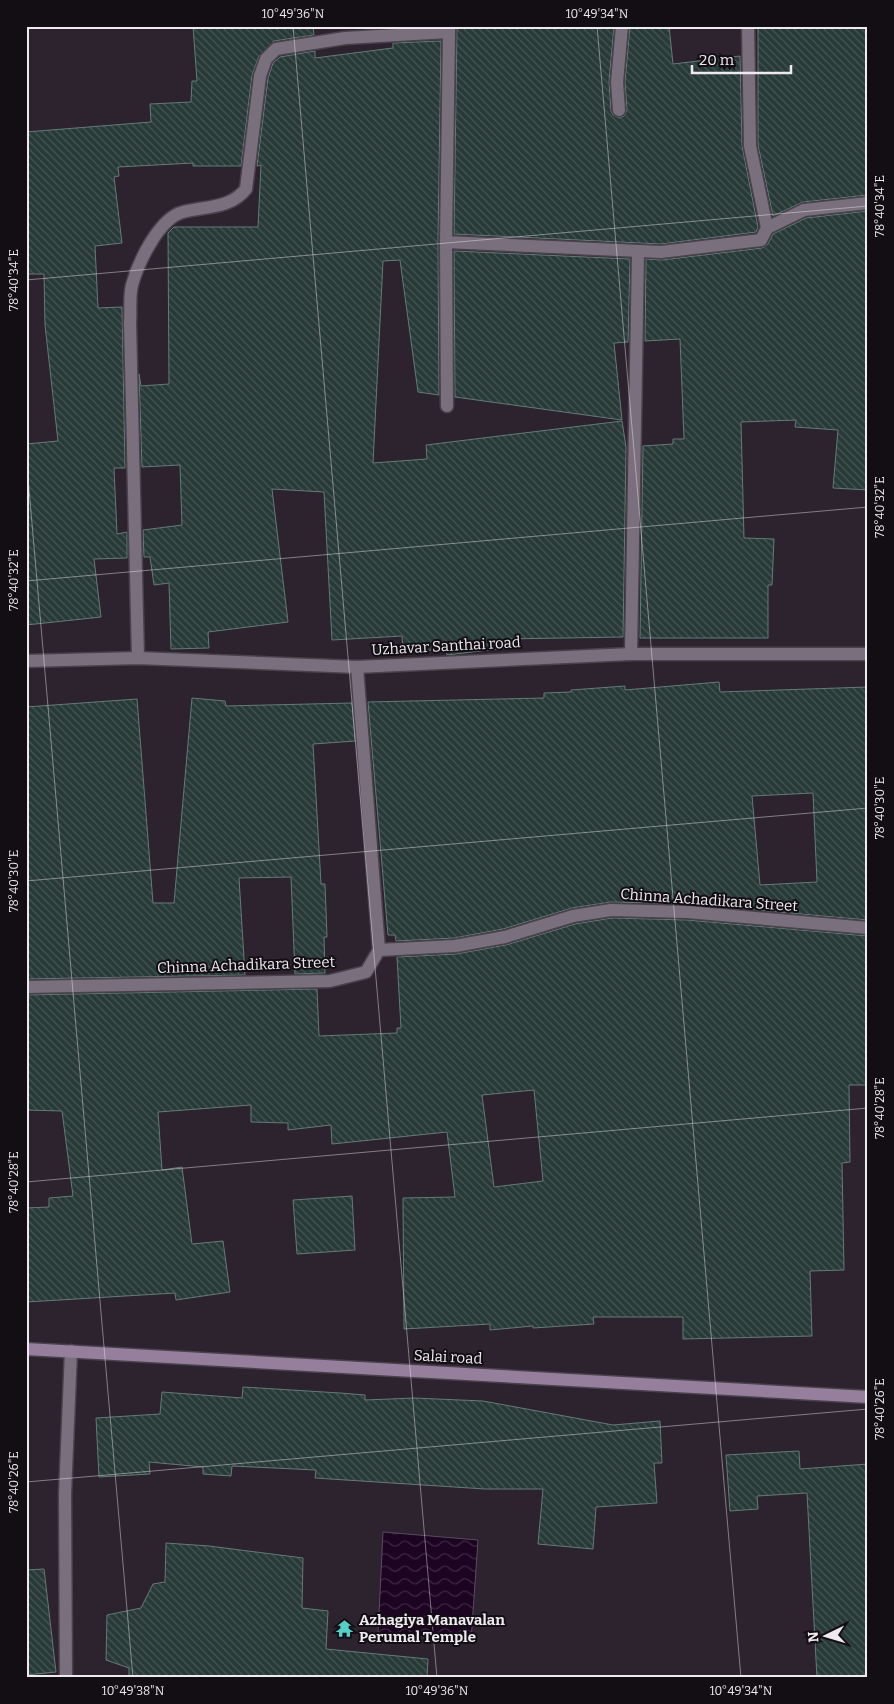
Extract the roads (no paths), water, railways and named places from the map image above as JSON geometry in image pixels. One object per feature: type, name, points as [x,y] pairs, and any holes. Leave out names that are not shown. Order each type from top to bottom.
[{"type":"main road","name":"Salai road","points":[[26,1349],[868,1398]]},
{"type":"street","points":[[618,110],[617,82],[622,26]]},
{"type":"street","points":[[748,26],[750,146],[767,228]]},
{"type":"street","points":[[138,658],[130,324],[132,286],[147,248],[169,218],[181,212],[226,204],[238,199],[246,189],[260,76],[266,59],[276,49],[345,38],[449,29],[446,242],[447,406]]},
{"type":"street","points":[[446,242],[661,252],[761,240],[767,228],[804,210],[868,203]]},
{"type":"street","points":[[630,654],[638,252]]},
{"type":"street","name":"Uzhavar Santhai road","points":[[26,661],[138,658],[357,667],[630,654],[868,654]]},
{"type":"street","points":[[357,667],[380,950]]},
{"type":"street","name":"Chinna Achadikara Street","points":[[26,988],[330,981],[366,972],[380,950],[455,946],[505,937],[573,916],[611,910],[686,912],[868,928]]},
{"type":"street","points":[[66,1678],[65,1494],[71,1351]]},
{"type":"water","points":[[383,1532],[478,1540],[471,1641],[378,1633]]},
{"type":"place","name":"Azhagiya Manavalan Perumal Temple","points":[[345,1629]]}]
